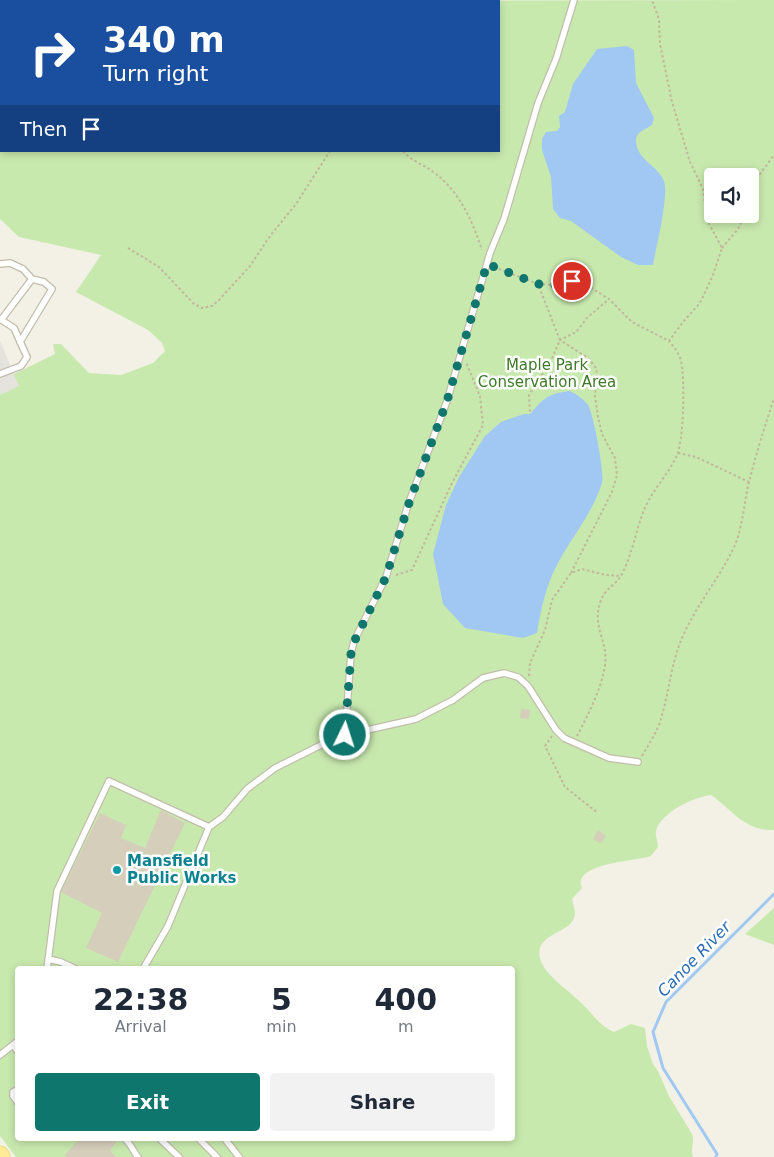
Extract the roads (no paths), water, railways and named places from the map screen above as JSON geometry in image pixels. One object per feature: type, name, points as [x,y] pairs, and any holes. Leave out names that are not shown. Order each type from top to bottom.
[{"type":"lane","points":[[345,735],[351,654],[354,642],[386,577],[408,506],[447,401],[487,264],[504,219],[538,104],[556,59],[574,0]]},
{"type":"lane","points":[[0,264],[10,263],[23,269],[32,278],[44,282],[52,289],[20,342]]},
{"type":"lane","points":[[0,373],[21,366],[27,358],[14,328],[1,319],[32,278]]},
{"type":"lane","points":[[145,966],[168,926],[209,827],[223,817],[248,789],[274,768],[325,743],[345,735],[416,719],[453,700],[483,678],[504,673],[518,677],[528,686],[556,730],[564,738],[609,758],[638,762]]},
{"type":"lane","points":[[47,966],[57,891],[109,781],[209,827]]},
{"type":"lane","points":[[48,958],[70,966]]},
{"type":"lane","points":[[0,1055],[15,1043]]},
{"type":"lane","points":[[127,1141],[138,1157]]},
{"type":"lane","points":[[162,1141],[179,1157]]},
{"type":"lane","points":[[201,1141],[217,1157]]},
{"type":"lane","points":[[228,1141],[239,1157]]},
{"type":"water","points":[[627,46],[634,50],[636,83],[654,118],[652,125],[636,137],[637,147],[643,158],[661,175],[665,188],[664,210],[653,265],[638,265],[621,257],[571,221],[560,218],[553,209],[551,177],[542,150],[542,139],[546,132],[557,131],[560,127],[559,116],[565,112],[573,84],[597,49]]},
{"type":"water","points":[[569,391],[582,398],[590,410],[600,456],[602,477],[598,494],[588,515],[564,553],[550,580],[544,597],[537,633],[523,638],[465,628],[443,604],[433,554],[446,505],[459,477],[485,436],[501,422],[524,414],[530,414],[543,400],[551,395]]},
{"type":"waterway","name":"Canoe River","points":[[716,1157],[717,1154],[663,1068],[653,1032],[666,1002],[774,894]]},
{"type":"place","name":"Mansfield Public Works","points":[[117,870]]},
{"type":"park label","name":"Maple Park Conservation Area","points":[[547,374]]}]
